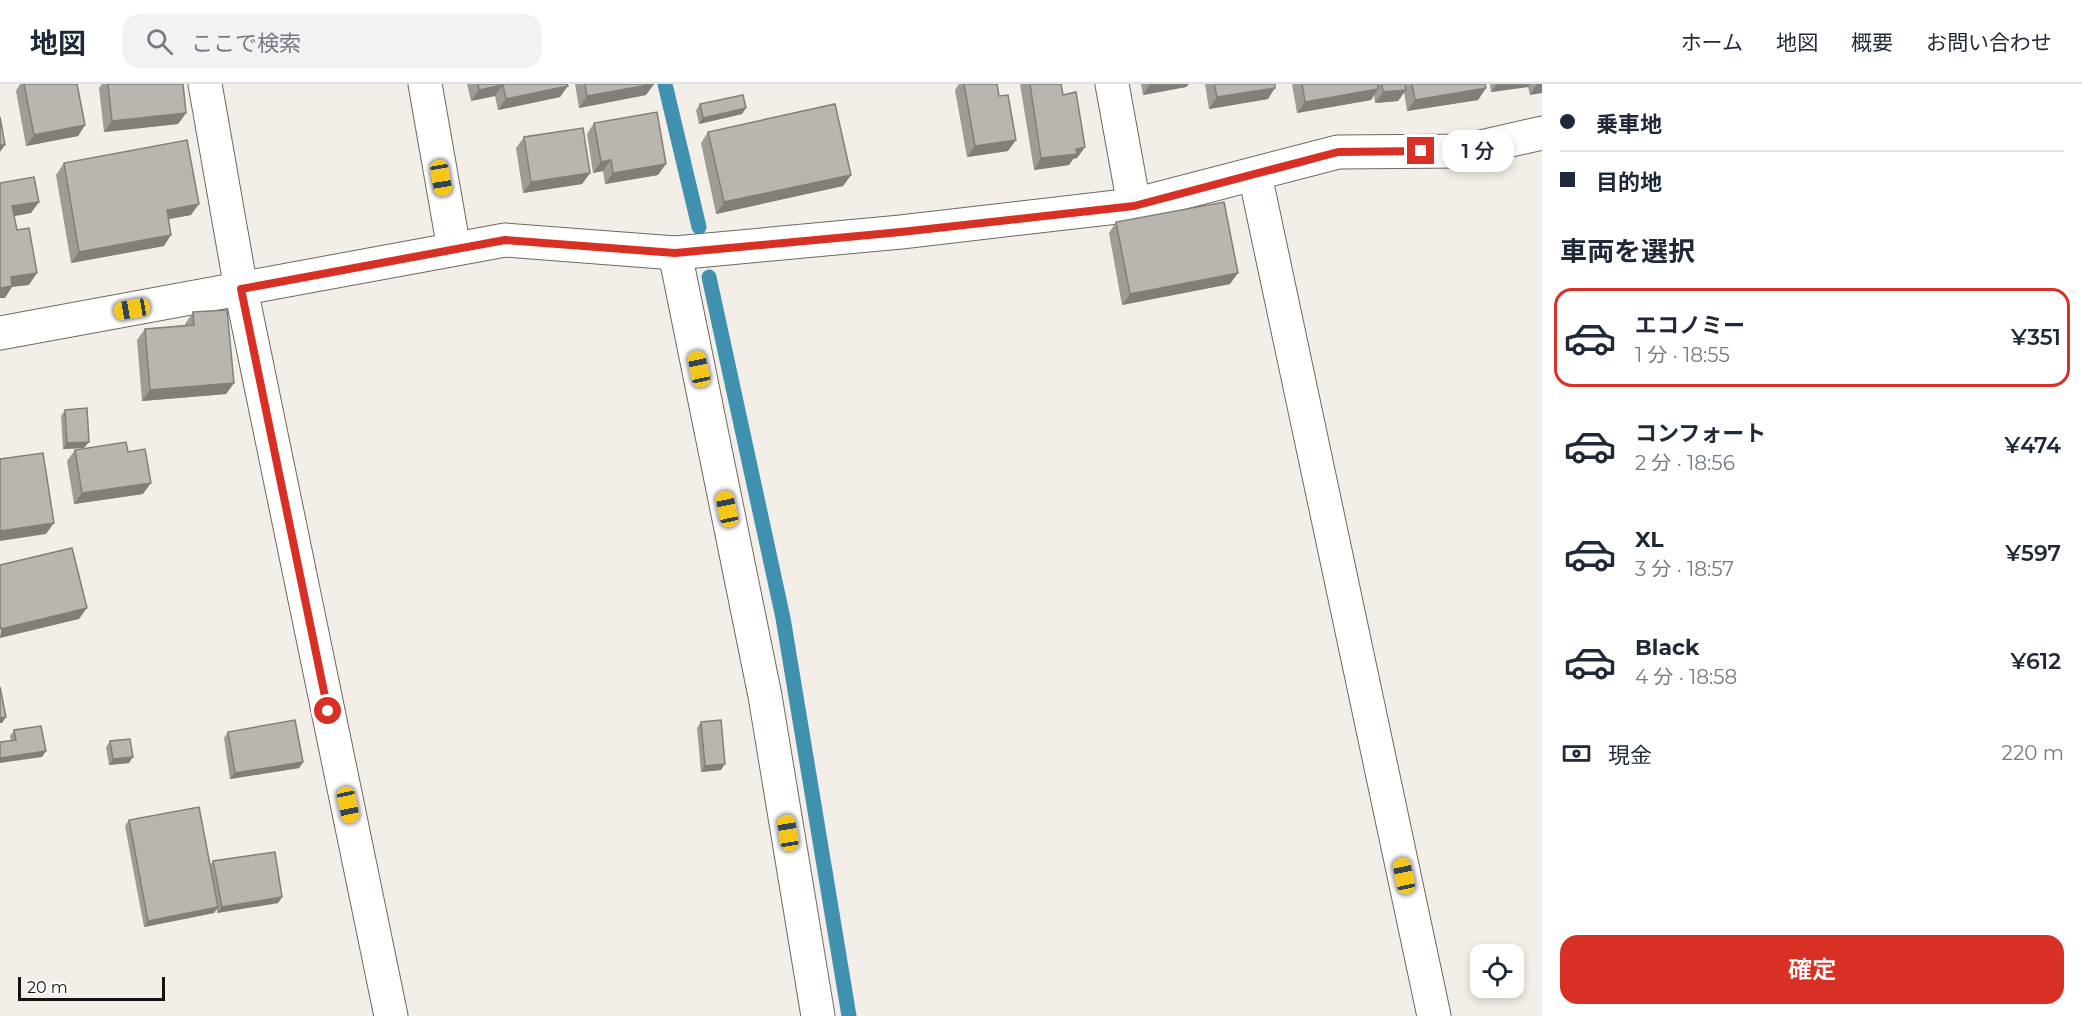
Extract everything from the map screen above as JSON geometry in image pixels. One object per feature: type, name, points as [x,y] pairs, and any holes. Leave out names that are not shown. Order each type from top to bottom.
[{"type":"street","points":[[205,84],[241,289],[391,1016]]},
{"type":"street","points":[[425,84],[454,249]]},
{"type":"street","points":[[1112,84],[1134,206]]},
{"type":"street","points":[[0,333],[505,240],[675,253],[901,232],[1134,206],[1338,152],[1463,151],[1542,133]]},
{"type":"street","points":[[1255,174],[1434,1016]]},
{"type":"street","points":[[675,253],[765,696],[818,1016]]},
{"type":"building","points":[[24,84],[77,84],[85,125],[34,135]]},
{"type":"building","points":[[108,84],[183,84],[186,113],[112,121]]},
{"type":"building","points":[[478,84],[567,84],[568,86],[506,99],[503,85],[479,90]]},
{"type":"building","points":[[585,84],[654,84],[587,96]]},
{"type":"building","points":[[964,84],[997,84],[999,96],[1008,95],[1016,140],[975,146]]},
{"type":"building","points":[[1030,84],[1061,84],[1063,95],[1076,92],[1085,147],[1076,149],[1077,154],[1041,158]]},
{"type":"building","points":[[1214,84],[1275,84],[1275,88],[1217,97]]},
{"type":"building","points":[[1302,84],[1378,84],[1378,89],[1305,102]]},
{"type":"building","points":[[1382,84],[1405,84],[1406,90],[1383,92]]},
{"type":"building","points":[[1412,84],[1485,84],[1486,88],[1415,100]]},
{"type":"building","points":[[743,95],[746,108],[703,118],[700,104]]},
{"type":"building","points":[[835,104],[851,175],[724,202],[708,132]]},
{"type":"building","points":[[657,112],[666,164],[613,173],[611,160],[601,162],[594,123]]},
{"type":"building","points":[[0,117],[5,145],[0,145]]},
{"type":"building","points":[[583,128],[590,173],[531,182],[524,137]]},
{"type":"building","points":[[187,140],[199,204],[167,210],[171,235],[79,252],[64,163]]},
{"type":"building","points":[[34,177],[39,202],[12,206],[17,230],[29,228],[37,273],[11,277],[12,286],[0,288],[0,183]]},
{"type":"building","points":[[1224,202],[1238,273],[1130,294],[1116,222]]},
{"type":"building","points":[[227,310],[234,383],[150,390],[145,329],[194,325],[193,312]]},
{"type":"building","points":[[87,408],[89,442],[67,443],[65,410]]},
{"type":"building","points":[[126,442],[128,452],[145,449],[151,483],[82,493],[75,450]]},
{"type":"building","points":[[43,453],[54,523],[0,531],[0,459]]},
{"type":"building","points":[[72,548],[87,608],[1,629],[0,565]]},
{"type":"building","points":[[0,687],[6,717],[0,718]]},
{"type":"building","points":[[295,720],[303,762],[235,773],[228,732]]},
{"type":"building","points":[[721,720],[725,764],[705,766],[701,722]]},
{"type":"building","points":[[41,726],[46,751],[0,758],[0,742],[16,740],[14,730]]},
{"type":"building","points":[[130,739],[133,757],[113,759],[110,741]]},
{"type":"building","points":[[199,807],[218,907],[148,921],[129,820]]},
{"type":"building","points":[[275,852],[282,897],[222,907],[213,861]]},
{"type":"waterway","points":[[665,84],[699,227]]},
{"type":"waterway","points":[[709,277],[783,618],[849,1016]]},
{"type":"route","points":[[328,711],[241,289],[505,240],[675,253],[901,232],[1134,206],[1338,152],[1421,151]]}]
